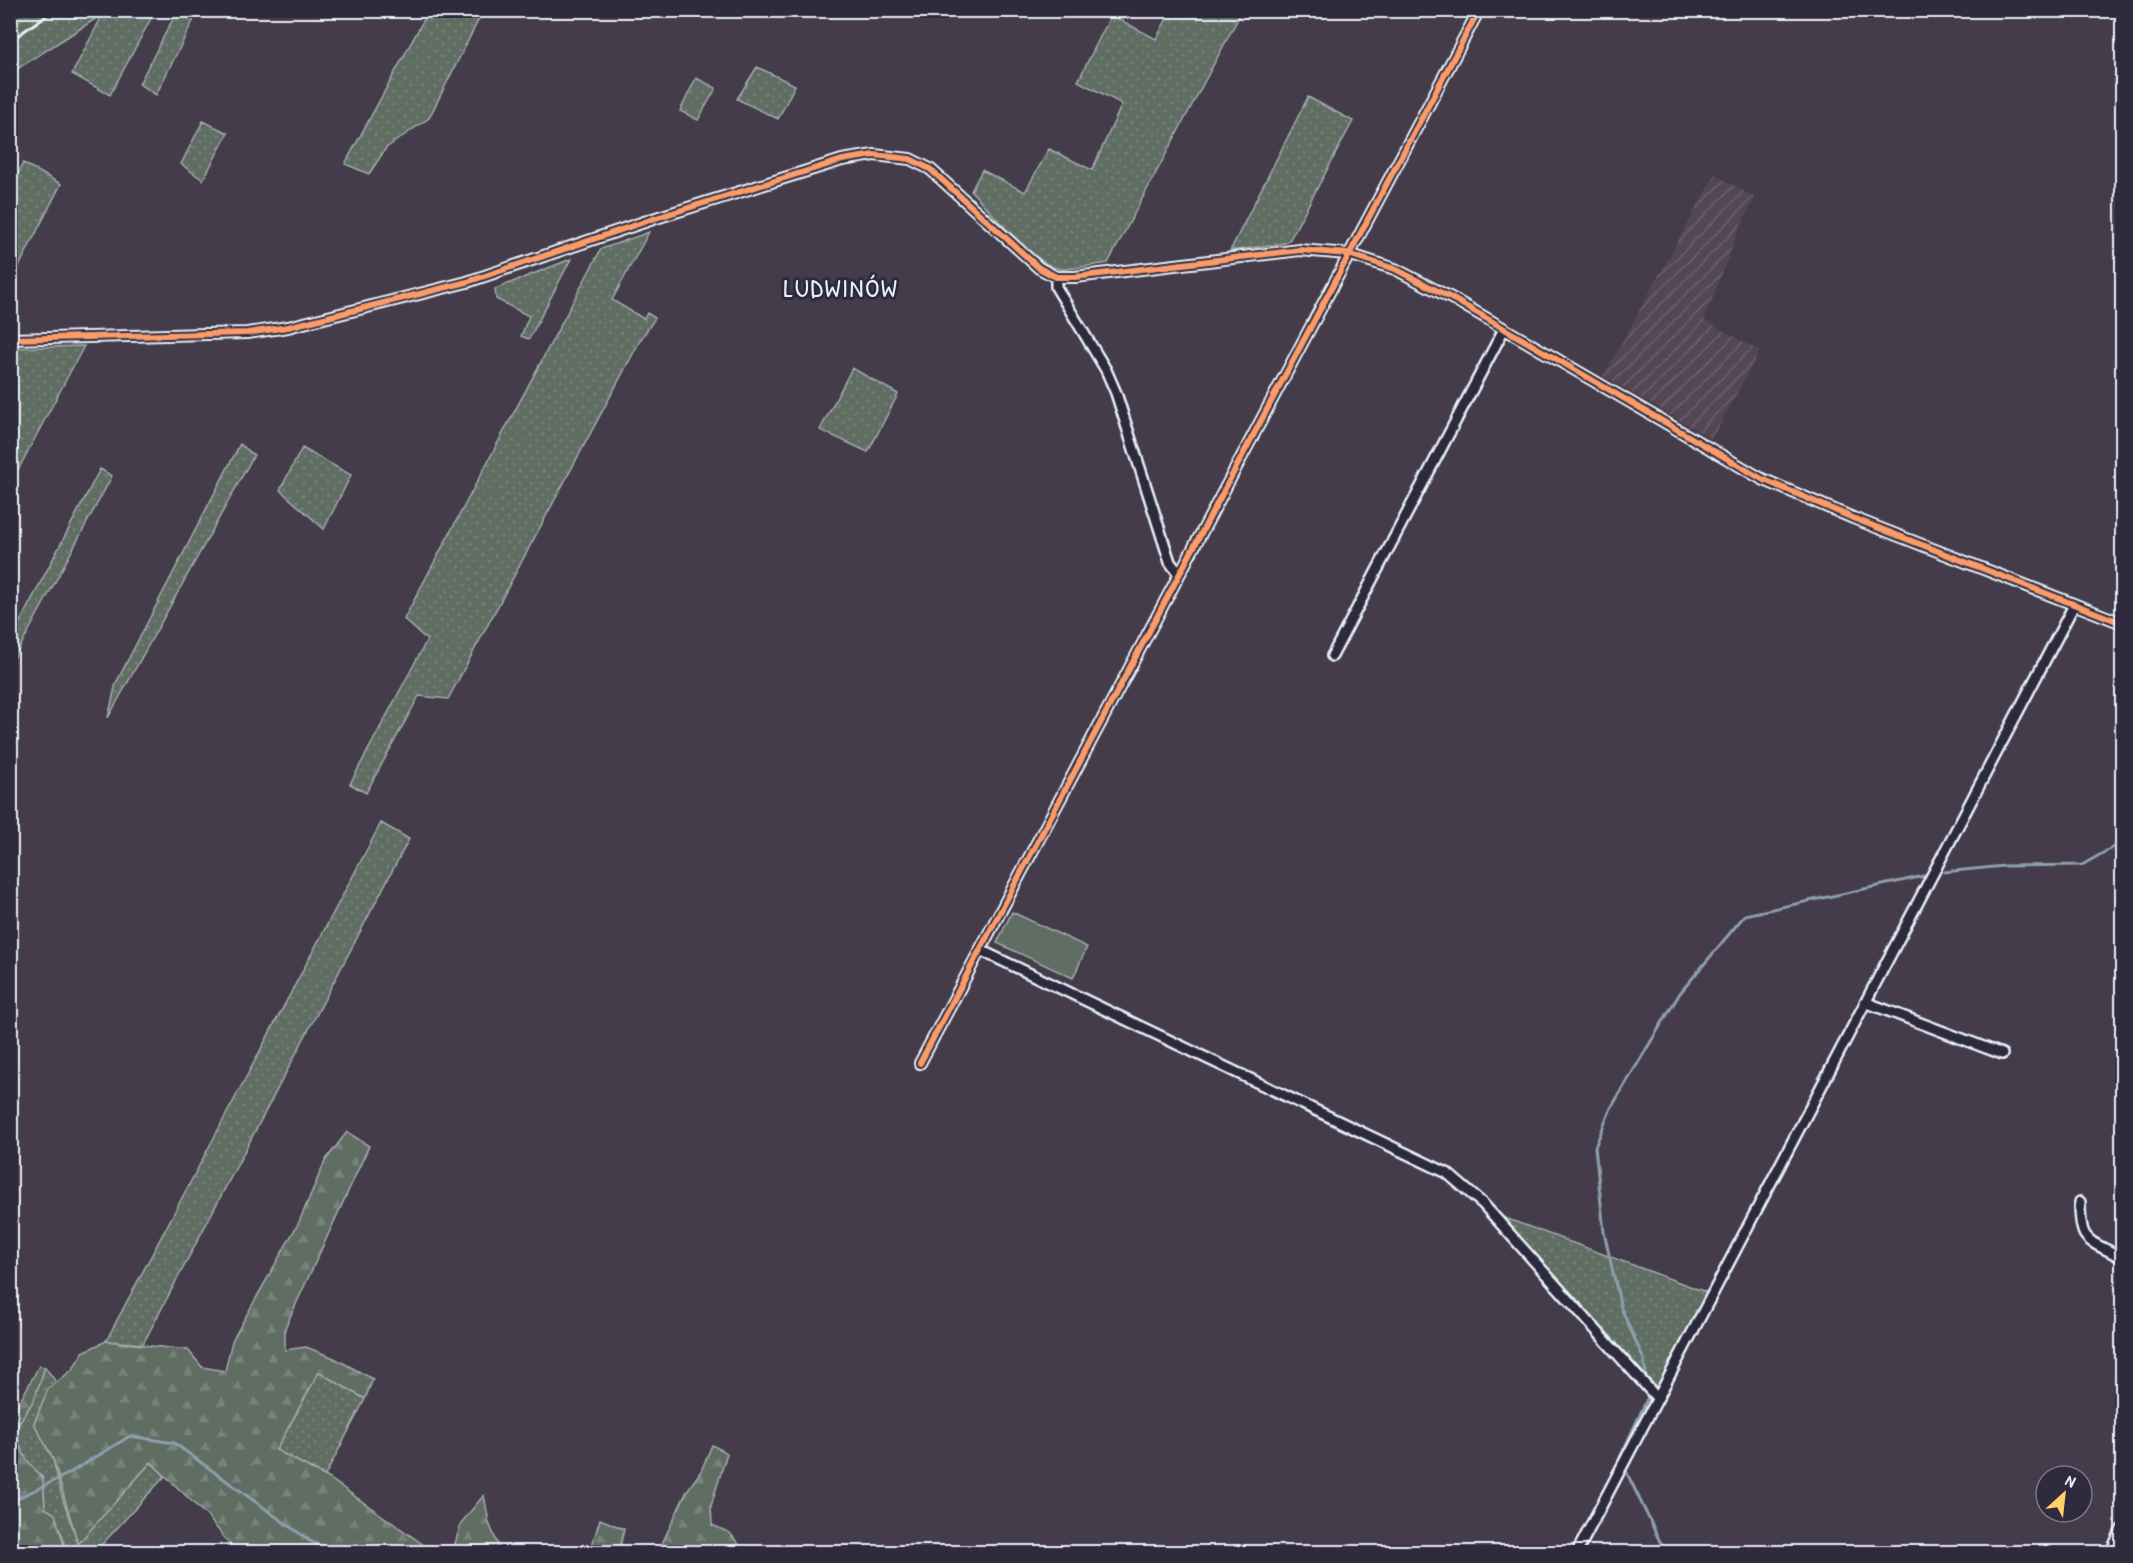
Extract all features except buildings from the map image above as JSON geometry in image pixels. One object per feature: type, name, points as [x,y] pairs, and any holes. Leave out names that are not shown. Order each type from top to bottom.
[{"type":"street","points":[[920,1063],[1479,10]]},
{"type":"street","points":[[10,339],[247,333],[288,327],[448,288],[531,262],[656,218],[842,160],[874,155],[910,159],[930,169],[955,189],[1031,261],[1056,277],[1076,277],[1278,251],[1318,250],[1348,254],[1379,262],[1404,273],[1504,329],[1762,479],[1853,519],[2122,623]]},
{"type":"street","points":[[1056,277],[1056,287],[1113,385],[1170,562],[1179,574]]},
{"type":"street","points":[[1332,656],[1504,329]]},
{"type":"street","points":[[1577,1552],[2074,605]]},
{"type":"street","points":[[980,950],[1447,1173],[1483,1204],[1657,1398]]},
{"type":"street","points":[[1865,1002],[2002,1054]]},
{"type":"street","points":[[2080,1202],[2080,1228],[2083,1236],[2122,1258]]},
{"type":"street","points":[[2111,1552],[2122,1529]]},
{"type":"shaded area","points":[[1715,174],[1755,198],[1740,227],[1704,320],[1760,351],[1712,439],[1603,376]]},
{"type":"green space","points":[[429,10],[483,11],[429,118],[386,148],[369,174],[345,164]]},
{"type":"green space","points":[[10,11],[155,11],[110,95],[72,74],[103,14],[11,73]]},
{"type":"green space","points":[[177,11],[198,11],[156,95],[139,84]]},
{"type":"green space","points":[[1171,11],[1242,11],[1108,263],[1068,269],[1051,266],[1027,249],[971,191],[982,170],[1025,192],[1049,149],[1092,170],[1122,104],[1078,81],[1111,15],[1156,39]]},
{"type":"green space","points":[[757,67],[795,85],[778,119],[737,99]]},
{"type":"green space","points":[[696,78],[716,88],[698,120],[680,111]]},
{"type":"green space","points":[[1308,97],[1353,121],[1290,239],[1285,243],[1230,251]]},
{"type":"green space","points":[[203,121],[228,133],[203,180],[181,164]]},
{"type":"green space","points":[[23,163],[61,184],[11,282],[11,252],[19,233],[11,228],[11,190]]},
{"type":"green space","points":[[649,232],[612,300],[644,319],[647,313],[655,318],[641,339],[448,699],[419,696],[366,793],[350,784],[427,640],[404,619],[601,249]]},
{"type":"green space","points":[[571,259],[529,339],[521,336],[529,316],[496,299],[495,289]]},
{"type":"green space","points":[[84,346],[11,483],[11,348]]},
{"type":"green space","points":[[852,368],[898,394],[868,452],[820,430]]},
{"type":"green space","points":[[240,444],[254,455],[108,718],[116,683]]},
{"type":"green space","points":[[302,448],[351,475],[324,529],[280,490]]},
{"type":"green space","points":[[100,469],[112,476],[11,664],[11,639]]},
{"type":"green space","points":[[381,823],[409,839],[143,1344],[106,1341]]},
{"type":"green space","points":[[1012,912],[1087,947],[1073,978],[997,943]]},
{"type":"green space","points":[[347,1132],[369,1146],[285,1328],[285,1350],[306,1347],[334,1358],[373,1379],[365,1399],[319,1372],[276,1450],[330,1479],[424,1545],[454,1547],[461,1523],[484,1495],[489,1523],[501,1552],[236,1552],[208,1517],[151,1462],[78,1544],[53,1459],[34,1423],[48,1389],[72,1370],[83,1352],[106,1341],[188,1350],[202,1367],[225,1371],[232,1341],[299,1222],[325,1161]]},
{"type":"green space","points":[[1500,1216],[1711,1294],[1663,1394]]},
{"type":"green space","points":[[39,1366],[45,1367],[34,1400],[16,1427],[24,1456],[43,1478],[45,1508],[55,1514],[66,1552],[11,1552],[11,1418]]},
{"type":"green space","points":[[45,1367],[57,1383],[48,1390],[34,1423],[53,1459],[61,1493],[78,1543],[151,1462],[165,1476],[95,1552],[66,1552],[62,1534],[45,1508],[43,1478],[28,1461],[19,1444],[16,1428],[34,1399]]},
{"type":"green space","points":[[319,1372],[365,1399],[325,1476],[276,1450]]},
{"type":"green space","points":[[712,1445],[727,1453],[711,1506],[712,1525],[730,1533],[745,1552],[658,1552],[687,1491],[701,1471]]},
{"type":"green space","points":[[600,1519],[624,1529],[619,1552],[590,1552]]},
{"type":"waterway","points":[[1944,872],[2004,866],[2082,865],[2122,842]]},
{"type":"waterway","points":[[1646,1376],[1644,1360],[1621,1308],[1604,1232],[1595,1147],[1611,1108],[1680,993],[1745,915],[1924,876]]},
{"type":"waterway","points":[[1620,1458],[1648,1397]]},
{"type":"waterway","points":[[10,1502],[68,1474],[130,1436],[174,1443],[310,1541],[334,1552]]},
{"type":"waterway","points":[[1626,1471],[1665,1552]]},
{"type":"railway","points":[[10,41],[54,10]]},
{"type":"cycle path","points":[[920,1063],[1479,10]]},
{"type":"cycle path","points":[[10,339],[247,333],[288,327],[467,282],[656,218],[842,160],[874,155],[910,159],[930,169],[1039,268],[1056,277],[1075,277],[1300,250],[1348,254],[1395,269],[1455,300],[1762,479],[1853,518],[2122,623]]},
{"type":"district","name":"LUDWINÓW","points":[[841,288]]}]
